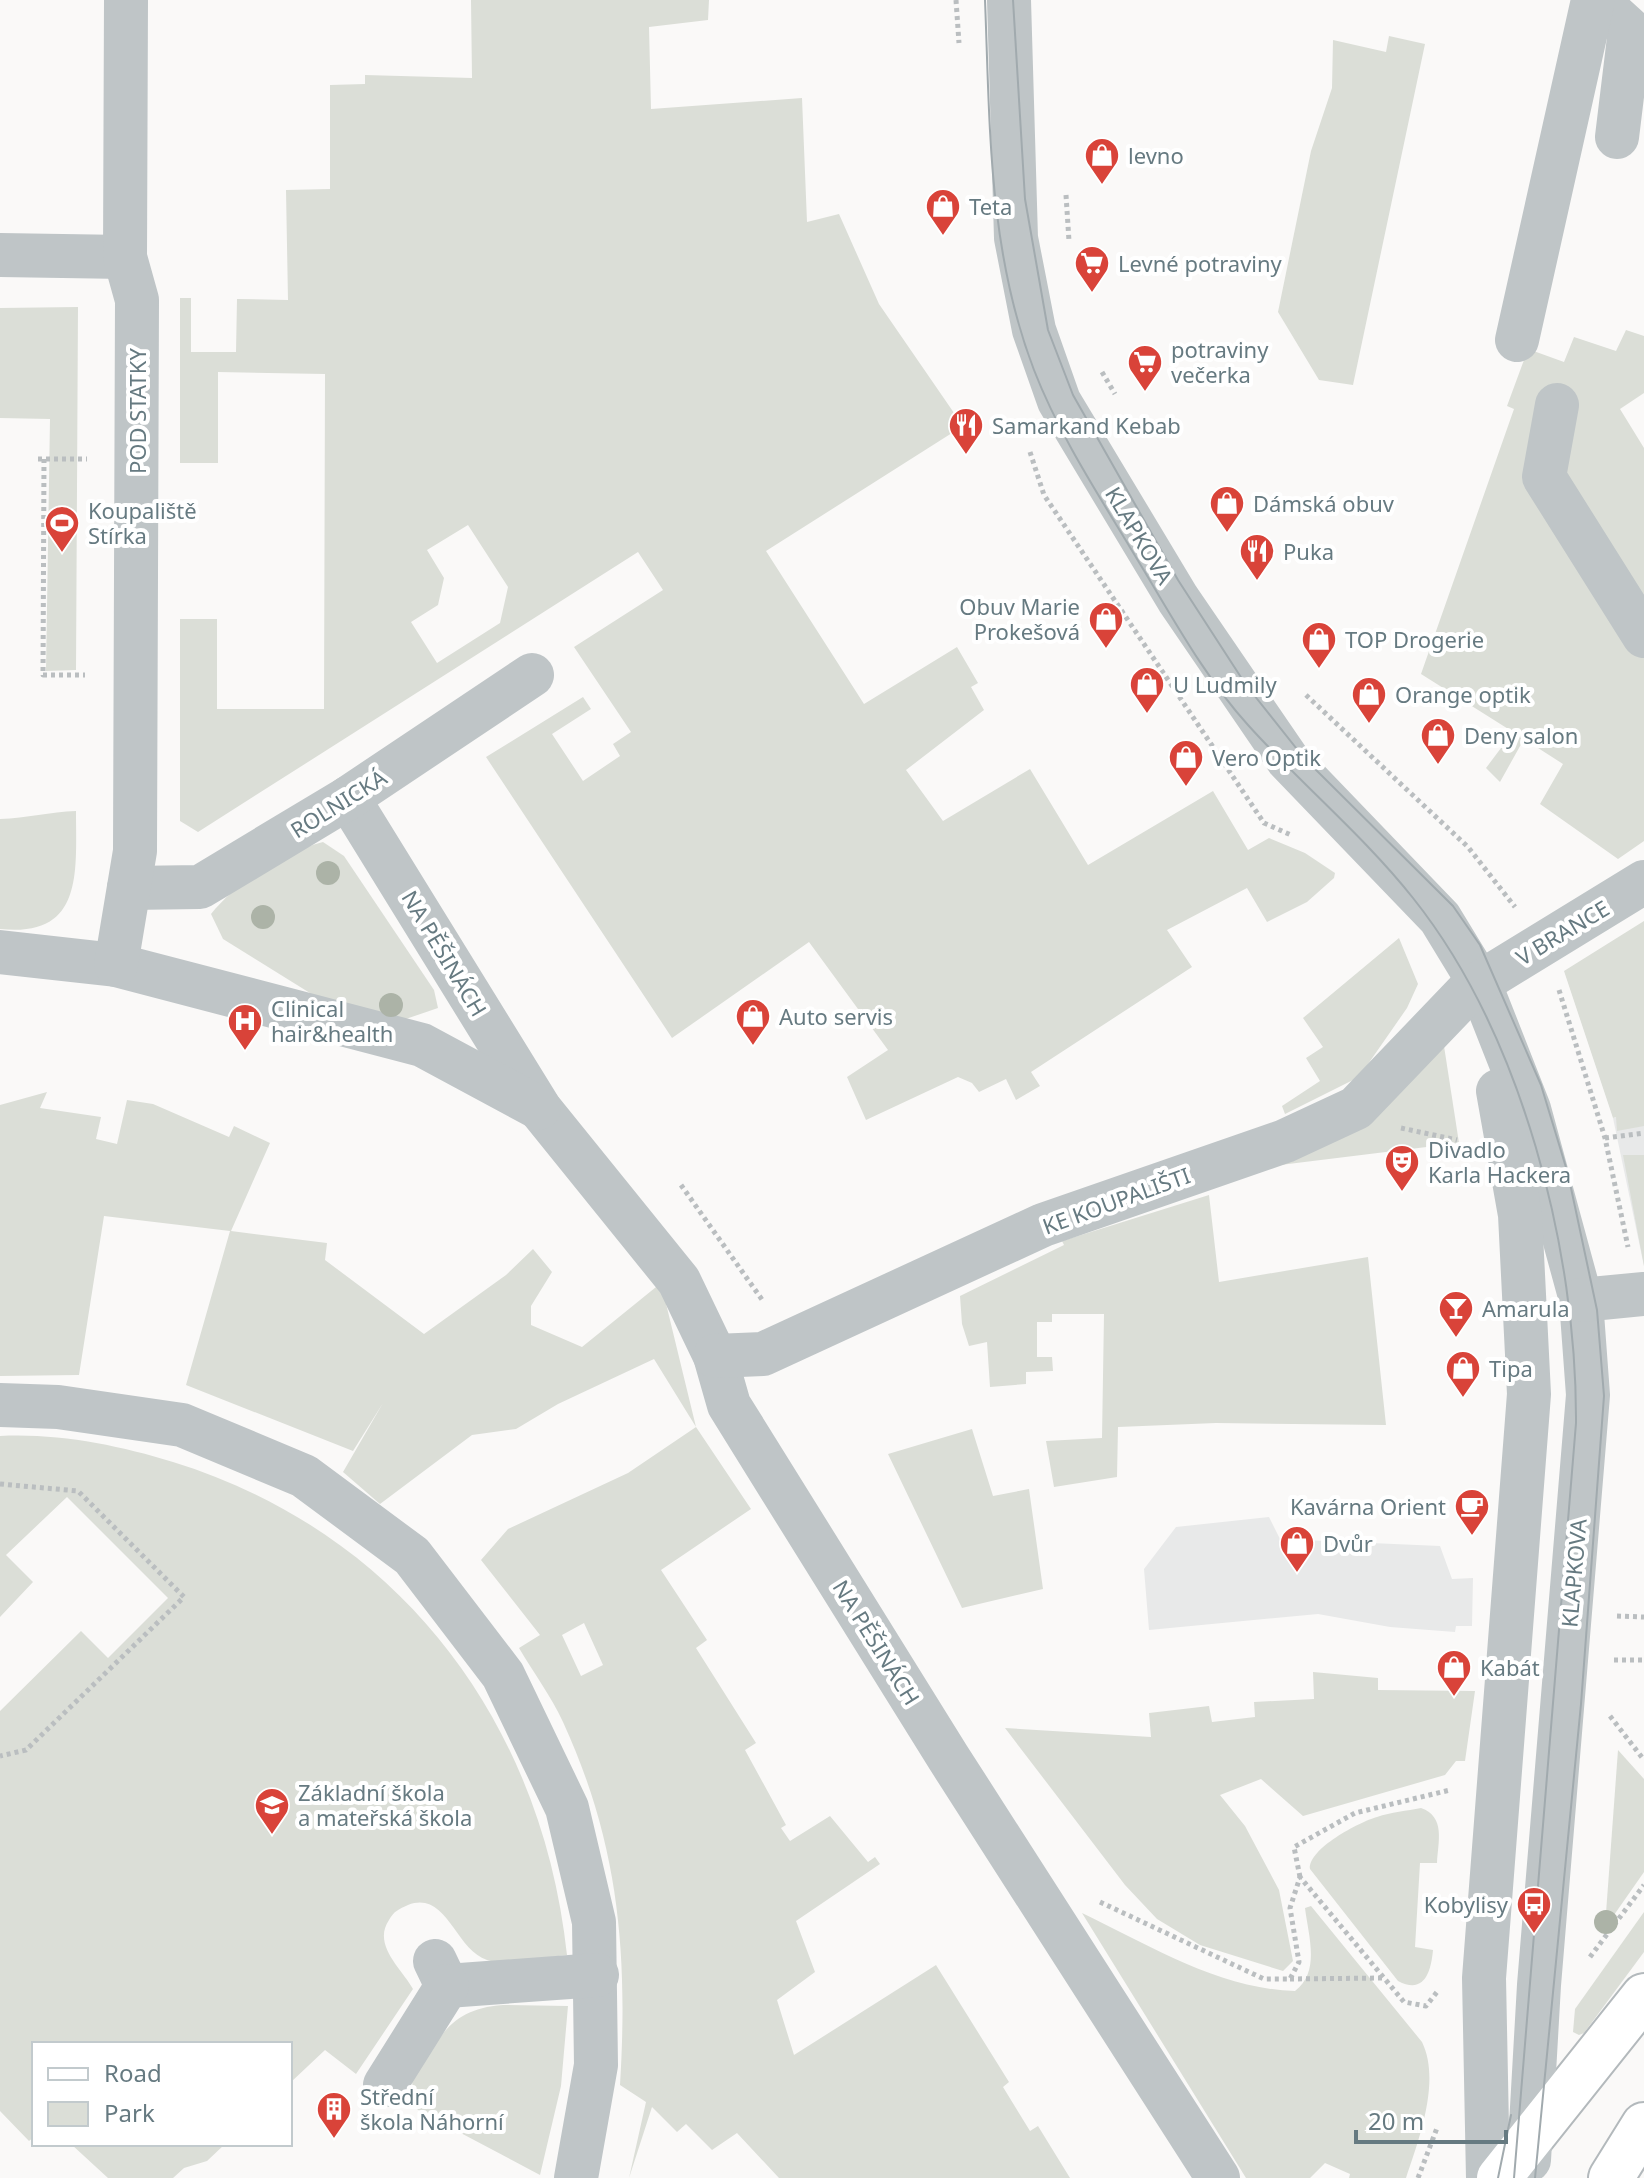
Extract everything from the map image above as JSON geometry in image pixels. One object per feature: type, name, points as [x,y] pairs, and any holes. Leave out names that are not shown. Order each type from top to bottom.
[{"type":"main road","points":[[1499,2178],[1529,2158],[1644,1996]]},
{"type":"main road","points":[[1611,2178],[1644,2125]]},
{"type":"street","name":"POD STATKY","points":[[116,965],[136,836],[137,300],[125,257],[126,0]]},
{"type":"street","name":"KLAPKOVA","points":[[1009,0],[1016,238],[1034,330],[1059,401],[1178,599],[1288,760],[1440,918],[1479,982],[1529,1109],[1581,1300],[1588,1395],[1539,1985],[1529,2158]]},
{"type":"street","points":[[1517,340],[1595,0],[1630,30],[1617,137]]},
{"type":"street","points":[[0,255],[125,257]]},
{"type":"street","points":[[1557,405],[1544,477],[1644,636]]},
{"type":"street","name":"ROLNICKÁ","points":[[129,888],[200,887],[348,798],[532,675]]},
{"type":"street","name":"NA PĚŠINÁCH","points":[[348,798],[540,1109],[679,1281],[715,1356],[729,1405],[948,1757],[1218,2178]]},
{"type":"street","name":"V BRANCE","points":[[1479,982],[1644,882]]},
{"type":"street","name":"NA PĚŠINÁCH","points":[[0,952],[116,965],[422,1045],[540,1109]]},
{"type":"street","name":"KLAPKOVA","points":[[1479,982],[1520,1215],[1529,1394],[1484,1978],[1488,2178]]},
{"type":"street","name":"KE KOUPALIŠTI","points":[[715,1356],[763,1354],[1043,1225],[1285,1141],[1356,1108],[1479,982]]},
{"type":"street","points":[[1581,1300],[1637,1276]]},
{"type":"street","points":[[0,1405],[58,1407],[182,1425],[304,1476],[412,1556],[503,1675],[567,1808],[594,1922],[596,2065],[576,2178]]},
{"type":"street","points":[[385,2085],[441,1974],[597,1975]]},
{"type":"path","points":[[1066,182],[1069,243]]},
{"type":"path","points":[[1096,361],[1119,401]]},
{"type":"path","points":[[85,675],[43,675],[41,459],[87,459]]},
{"type":"path","points":[[1297,687],[1468,847],[1516,908]]},
{"type":"path","points":[[1555,979],[1605,1138],[1637,1276]]},
{"type":"path","points":[[1356,1108],[1410,1133],[1470,1142]]},
{"type":"path","points":[[1605,1138],[1644,1133]]},
{"type":"path","points":[[0,1484],[78,1491],[184,1597],[26,1750],[0,1756]]},
{"type":"path","points":[[1604,1616],[1644,1617]]},
{"type":"path","points":[[1601,1661],[1644,1660]]},
{"type":"path","points":[[1607,1713],[1644,1760]]},
{"type":"path","points":[[1440,1988],[1426,2006],[1404,2002],[1300,1877],[1294,1847],[1355,1813],[1456,1789]]},
{"type":"path","points":[[1290,1979],[1299,1962],[1290,1908],[1300,1877]]},
{"type":"path","points":[[1583,1966],[1644,1885]]},
{"type":"path","points":[[1096,1901],[1264,1979],[1384,1978]]},
{"type":"shaded area","points":[[1644,1108],[1644,1266],[1613,1118]]},
{"type":"shaded area","name":"Dvůr","points":[[1269,1517],[1280,1539],[1440,1546],[1452,1579],[1473,1578],[1472,1626],[1456,1626],[1455,1632],[1390,1627],[1318,1614],[1149,1630],[1144,1569],[1176,1527]]},
{"type":"green space","points":[[471,0],[709,0],[708,20],[649,27],[651,109],[802,98],[807,222],[839,214],[879,304],[963,426],[766,551],[864,704],[957,647],[978,683],[971,687],[984,710],[906,770],[943,821],[1030,769],[1088,865],[1213,791],[1248,850],[1269,838],[1305,853],[1335,873],[1334,878],[1307,902],[1267,922],[1247,888],[1167,930],[1192,967],[1031,1072],[1040,1086],[1016,1100],[1006,1079],[979,1092],[972,1083],[958,1077],[866,1120],[847,1077],[888,1050],[809,942],[672,1038],[486,757],[583,697],[591,709],[552,734],[583,781],[620,756],[613,744],[631,732],[574,647],[663,590],[638,552],[198,832],[180,821],[180,619],[217,619],[217,709],[324,709],[325,374],[218,372],[218,463],[180,463],[180,298],[191,298],[191,352],[236,352],[237,299],[288,300],[286,190],[330,189],[330,85],[365,84],[365,75],[472,78]],"holes":[[[468,525],[508,587],[500,623],[437,663],[411,622],[438,605],[444,578],[427,550]]]},
{"type":"green space","points":[[1389,36],[1425,44],[1353,385],[1319,380],[1278,312],[1311,151],[1332,88],[1333,40],[1386,52]]},
{"type":"green space","name":"Koupaliště Stírka","points":[[78,307],[76,670],[46,671],[50,419],[0,418],[0,308]]},
{"type":"green space","points":[[1626,330],[1644,336],[1644,393],[1620,409],[1644,448],[1644,841],[1618,859],[1540,804],[1563,764],[1524,739],[1500,782],[1486,768],[1513,732],[1421,674],[1514,409],[1507,406],[1528,349],[1564,362],[1574,337],[1616,351]]},
{"type":"green space","points":[[76,811],[74,878],[70,896],[61,912],[47,923],[27,929],[0,929],[0,819]]},
{"type":"green space","points":[[323,842],[344,856],[434,990],[438,1008],[397,1022],[326,1003],[223,939],[211,914],[234,890],[276,861]]},
{"type":"green space","points":[[1644,921],[1644,1126],[1617,1131],[1616,1117],[1613,1118],[1564,971]]},
{"type":"green space","points":[[1399,938],[1418,984],[1407,1008],[1359,1077],[1285,1114],[1282,1106],[1320,1081],[1306,1058],[1323,1047],[1303,1018]]},
{"type":"green space","points":[[1444,1046],[1459,1143],[1256,1168]]},
{"type":"green space","points":[[47,1092],[40,1108],[101,1117],[96,1139],[117,1144],[127,1100],[153,1104],[229,1137],[234,1126],[270,1143],[231,1231],[327,1243],[325,1260],[424,1334],[506,1275],[533,1249],[552,1272],[531,1306],[531,1325],[582,1347],[661,1283],[696,1427],[654,1359],[558,1404],[516,1429],[472,1435],[380,1504],[343,1472],[383,1403],[353,1451],[186,1385],[230,1231],[104,1216],[79,1375],[0,1376],[0,1105]]},
{"type":"green space","points":[[1623,1155],[1644,1155],[1644,1266]]},
{"type":"green space","points":[[1209,1195],[1219,1282],[1368,1257],[1386,1425],[1216,1423],[1118,1427],[1117,1477],[1054,1487],[1046,1441],[1102,1438],[1104,1314],[1052,1314],[1052,1322],[1037,1322],[1037,1357],[1052,1357],[1053,1371],[1026,1372],[1026,1384],[990,1387],[987,1342],[969,1346],[962,1324],[960,1296],[1064,1245],[1062,1241]]},
{"type":"green space","points":[[696,1427],[751,1509],[661,1570],[707,1640],[696,1648],[756,1743],[745,1750],[786,1825],[781,1828],[790,1841],[830,1816],[868,1862],[875,1857],[880,1864],[796,1921],[815,1972],[777,2000],[794,2055],[936,1965],[1009,2082],[1003,2087],[1030,2131],[1038,2126],[1070,2178],[779,2178],[737,2133],[712,2150],[686,2124],[677,2132],[652,2107],[629,2178],[646,2102],[620,2085],[620,1944],[608,1856],[582,1767],[563,1722],[519,1648],[540,1635],[481,1560],[508,1529],[628,1473]],"holes":[[[584,1623],[603,1665],[581,1676],[562,1635]]]},
{"type":"green space","points":[[972,1429],[993,1496],[1029,1489],[1043,1589],[962,1608],[888,1454]]},
{"type":"green space","name":"Základní škola a mateřská škola","points":[[0,1436],[43,1436],[87,1442],[173,1462],[254,1494],[327,1536],[391,1587],[446,1647],[491,1715],[527,1790],[552,1870],[567,1955],[517,1962],[487,1960],[476,1954],[442,1913],[432,1906],[421,1903],[408,1905],[391,1917],[384,1939],[390,1956],[413,1989],[356,2074],[325,2050],[292,2081],[292,2042],[32,2042],[32,2139],[29,2141],[0,2111],[0,1711],[81,1631],[108,1658],[168,1598],[67,1497],[6,1555],[33,1582],[0,1617]]},
{"type":"green space","points":[[1313,1672],[1378,1678],[1378,1690],[1475,1691],[1465,1761],[1456,1761],[1445,1775],[1303,1816],[1261,1779],[1220,1795],[1245,1826],[1279,1890],[1293,1961],[1283,1971],[1200,1945],[1157,1919],[1125,1885],[1005,1728],[1151,1737],[1149,1713],[1209,1706],[1212,1722],[1255,1717],[1254,1702],[1314,1699]]},
{"type":"green space","points":[[1618,1750],[1644,1779],[1644,1872],[1614,1915],[1606,1913]]},
{"type":"green space","points":[[1421,1808],[1434,1817],[1439,1839],[1437,1863],[1420,1863],[1415,1947],[1433,1950],[1425,1979],[1415,1985],[1407,1985],[1398,1981],[1310,1869],[1317,1853],[1347,1830],[1382,1815]]},
{"type":"green space","points":[[1311,1906],[1422,2042],[1427,2057],[1429,2092],[1422,2128],[1406,2178],[1349,2178],[1350,2174],[1325,2163],[1310,2178],[1246,2178],[1082,1913],[1212,1974],[1267,1988],[1295,1991],[1308,1974],[1311,1952],[1305,1908]]},
{"type":"green space","points":[[1644,1912],[1644,1952],[1584,2033],[1579,2035],[1573,2032],[1575,2009]]},
{"type":"green space","points":[[503,2005],[568,2006],[561,2086],[540,2175],[421,2112],[400,2096],[407,2099],[414,2093],[412,2082],[438,2040],[457,2020],[484,2008]]},
{"type":"green space","points":[[73,2146],[223,2146],[207,2161],[184,2168],[173,2178],[108,2178]]},
{"type":"tram line","points":[[985,0],[991,141],[1000,233],[1019,325],[1044,395],[1095,490],[1217,687],[1268,747],[1394,875],[1451,953],[1485,1014],[1513,1079],[1536,1147],[1554,1217],[1574,1356],[1576,1423],[1514,2178]]},
{"type":"tram line","points":[[1013,0],[1025,199],[1048,330],[1073,395],[1178,580],[1246,685],[1304,758],[1453,906],[1480,945],[1541,1085],[1568,1174],[1597,1310],[1604,1396],[1581,1704],[1535,2178]]},
{"type":"tram line","points":[[1498,2178],[1511,2115]]},
{"type":"place","name":"levno","points":[[1102,186]]},
{"type":"place","name":"Teta","points":[[943,237]]},
{"type":"place","name":"Levné potraviny","points":[[1092,294]]},
{"type":"place","name":"potraviny večerka","points":[[1145,393]]},
{"type":"place","name":"Samarkand Kebab","points":[[966,456]]},
{"type":"place","name":"Dámská obuv","points":[[1227,534]]},
{"type":"place","name":"Koupaliště Stírka","points":[[62,554]]},
{"type":"place","name":"Puka","points":[[1257,582]]},
{"type":"place","name":"Obuv Marie Prokešová","points":[[1106,650]]},
{"type":"place","name":"TOP Drogerie","points":[[1319,670]]},
{"type":"place","name":"U Ludmily","points":[[1147,715]]},
{"type":"place","name":"Orange optik","points":[[1369,725]]},
{"type":"place","name":"Deny salon","points":[[1438,766]]},
{"type":"place","name":"Vero Optik","points":[[1186,788]]},
{"type":"place","name":"Auto servis","points":[[753,1047]]},
{"type":"place","name":"Clinical hair&health","points":[[245,1052]]},
{"type":"place","name":"Divadlo Karla Hackera","points":[[1402,1193]]},
{"type":"place","name":"Amarula","points":[[1456,1339]]},
{"type":"place","name":"Tipa","points":[[1463,1399]]},
{"type":"place","name":"Kavárna Orient","points":[[1472,1537]]},
{"type":"place","name":"Dvůr","points":[[1297,1574]]},
{"type":"place","name":"Kabát","points":[[1454,1698]]},
{"type":"place","name":"Základní škola a mateřská škola","points":[[272,1836]]},
{"type":"place","name":"Kobylisy","points":[[1534,1935]]},
{"type":"place","name":"Střední škola Náhorní","points":[[334,2140]]}]
